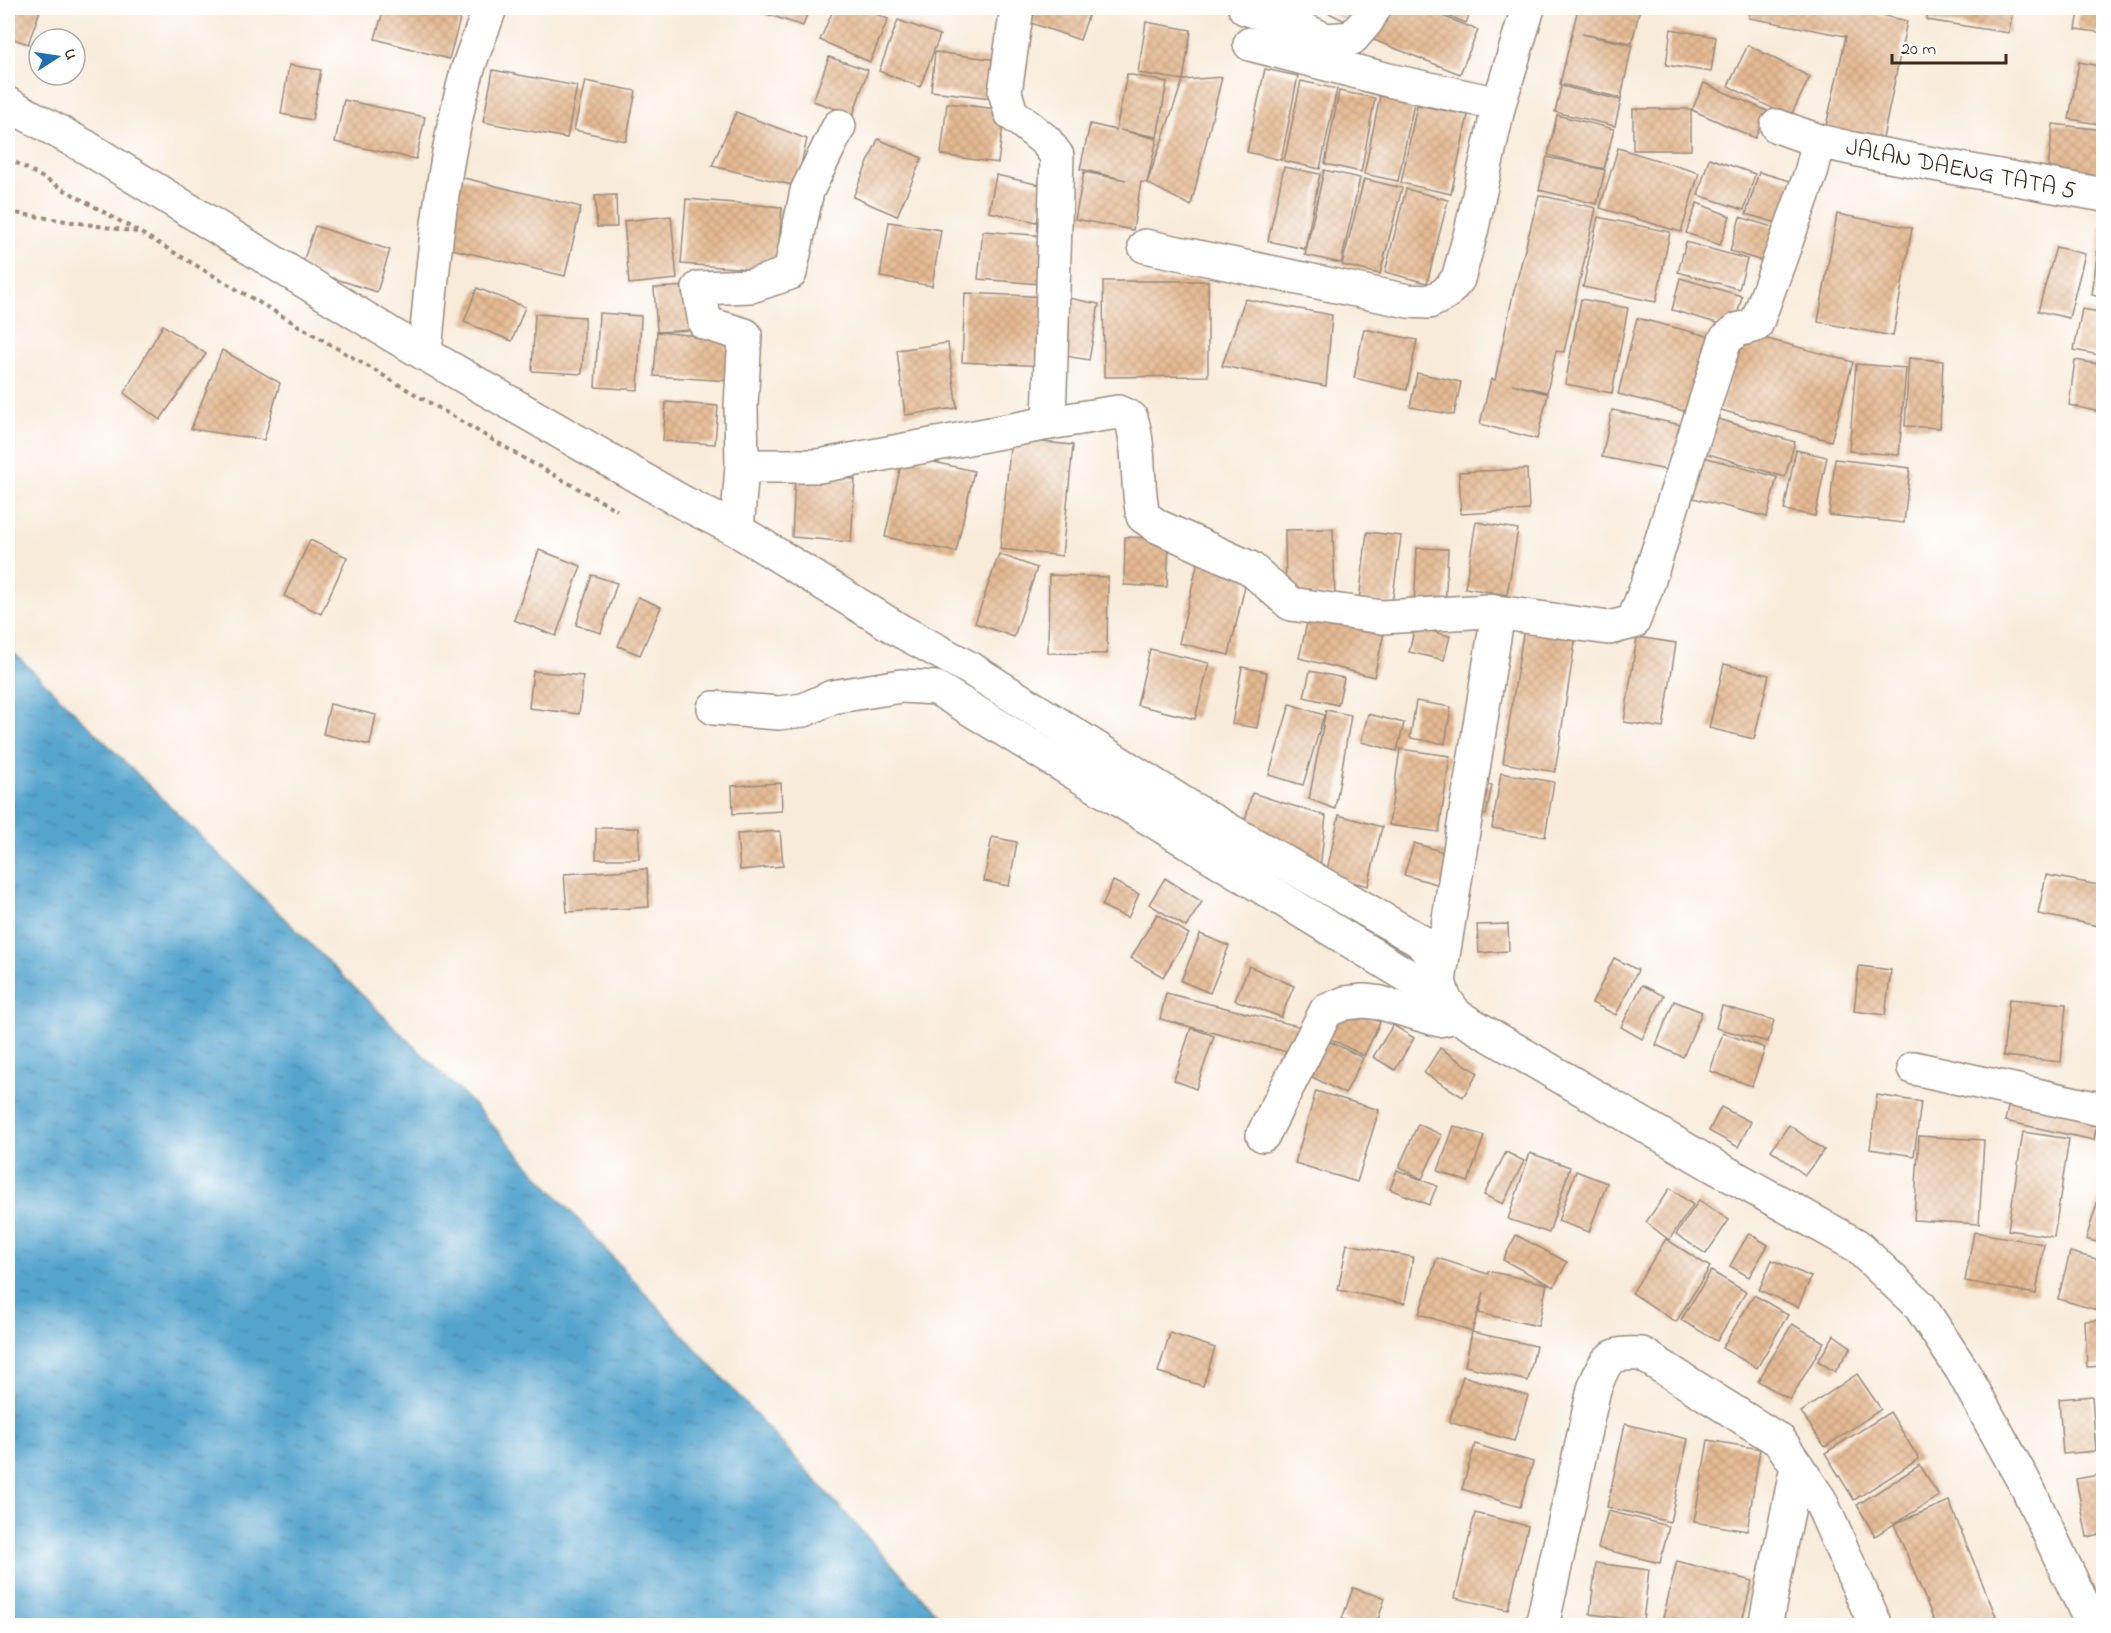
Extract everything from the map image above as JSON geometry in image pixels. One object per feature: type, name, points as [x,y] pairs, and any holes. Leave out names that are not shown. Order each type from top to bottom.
[{"type":"street","points":[[425,354],[433,260],[446,171],[467,72],[490,8]]},
{"type":"street","points":[[1017,8],[1005,92],[1011,113],[1046,141],[1057,156],[1049,423]]},
{"type":"street","points":[[1245,8],[1282,20],[1326,40],[1352,38],[1367,21],[1374,8]]},
{"type":"street","points":[[1144,246],[1407,301],[1429,302],[1446,294],[1458,279],[1471,232],[1499,104],[1528,8]]},
{"type":"street","points":[[1250,44],[1388,80],[1499,104]]},
{"type":"street","points":[[8,105],[86,147],[425,354],[682,502],[737,530],[899,630],[971,669],[1189,807],[1419,941],[1431,954],[1447,998]]},
{"type":"street","points":[[737,530],[742,466],[741,406],[746,335],[705,323],[699,288],[751,286],[790,273],[807,191],[839,126]]},
{"type":"street","name":"JALAN DAENG TATA 5","points":[[1777,126],[1819,141],[1867,152],[2103,195]]},
{"type":"street","points":[[742,466],[819,466],[1118,412],[1131,418],[1137,437],[1139,497],[1143,516],[1158,526],[1250,568],[1291,604],[1382,616],[1489,611],[1609,628],[1633,622],[1647,586],[1725,340],[1737,330],[1756,325],[1810,173],[1819,141]]},
{"type":"street","points":[[1263,1136],[1326,1011],[1345,1003],[1364,1001],[1381,1003],[1439,1020],[1447,998],[1498,613]]},
{"type":"street","points":[[714,708],[779,713],[804,710],[832,697],[901,687],[936,688],[1447,998],[1714,1166],[1856,1245],[1920,1306],[1962,1370],[2023,1479],[2093,1626]]},
{"type":"street","points":[[1914,1068],[2103,1110]]},
{"type":"street","points":[[1542,1626],[1594,1389],[1604,1364],[1614,1356],[1623,1353],[1642,1354],[1780,1441],[1820,1500],[1876,1626]]},
{"type":"street","points":[[1765,1626],[1797,1466]]},
{"type":"path","points":[[8,158],[141,233],[8,212]]},
{"type":"water","points":[[8,647],[475,1106],[947,1625],[8,1625]]},
{"type":"building","points":[[8,8],[41,8],[34,27],[27,27],[27,44],[8,37]]},
{"type":"building","points":[[384,8],[463,8],[449,59],[375,39]]},
{"type":"building","points":[[748,8],[809,8],[803,26]]},
{"type":"building","points":[[834,8],[862,8],[888,19],[870,62],[820,40]]},
{"type":"building","points":[[919,8],[946,8],[944,16]]},
{"type":"building","points":[[1037,8],[1091,8],[1080,40],[1031,23]]},
{"type":"building","points":[[1319,8],[1362,8],[1353,25]]},
{"type":"building","points":[[1387,8],[1422,8],[1478,30],[1460,74],[1374,40]]},
{"type":"building","points":[[1429,8],[1472,8],[1466,23]]},
{"type":"building","points":[[1578,8],[1640,8],[1632,43],[1582,34],[1632,45],[1621,98],[1560,84]]},
{"type":"building","points":[[1750,8],[1851,8],[1907,21],[1883,138],[1826,126],[1846,36],[1749,18]]},
{"type":"building","points":[[1928,8],[2013,8],[2009,33],[1927,20]]},
{"type":"building","points":[[2080,8],[2104,8],[2104,33],[2076,29]]},
{"type":"building","points":[[898,20],[940,35],[920,87],[879,71]]},
{"type":"building","points":[[1146,22],[1191,30],[1183,80],[1138,73]]},
{"type":"building","points":[[1671,29],[1716,37],[1711,72],[1666,65]]},
{"type":"building","points":[[1748,45],[1810,77],[1790,117],[1728,86]]},
{"type":"building","points":[[935,52],[1005,61],[1000,99],[931,91]]},
{"type":"building","points":[[829,57],[868,70],[853,115],[813,101]]},
{"type":"building","points":[[2079,62],[2104,67],[2104,125],[2069,119]]},
{"type":"building","points":[[289,65],[321,70],[312,120],[281,114]]},
{"type":"building","points":[[1265,69],[1298,76],[1281,160],[1247,152]]},
{"type":"building","points":[[493,70],[577,86],[567,138],[483,122]]},
{"type":"building","points":[[1127,74],[1167,82],[1157,137],[1120,130],[1157,139],[1147,183],[1141,182],[1133,230],[1075,219],[1084,172],[1126,180],[1080,169],[1090,124],[1116,130]]},
{"type":"building","points":[[1222,77],[1191,206],[1147,183],[1183,80]]},
{"type":"building","points":[[585,81],[636,91],[626,141],[574,130]]},
{"type":"building","points":[[1301,81],[1337,89],[1320,169],[1284,161]]},
{"type":"building","points":[[1704,83],[1767,111],[1755,138],[1692,110]]},
{"type":"building","points":[[1561,86],[1621,100],[1615,126],[1555,112]]},
{"type":"building","points":[[1339,91],[1375,98],[1361,172],[1325,164]]},
{"type":"building","points":[[1380,96],[1414,103],[1398,181],[1364,174]]},
{"type":"building","points":[[344,100],[425,117],[416,159],[335,142]]},
{"type":"building","points":[[947,103],[1005,110],[998,163],[941,155]]},
{"type":"building","points":[[1417,105],[1468,115],[1451,194],[1401,183]]},
{"type":"building","points":[[1633,109],[1691,109],[1691,150],[1633,150]]},
{"type":"building","points":[[736,112],[807,139],[796,186],[712,166]]},
{"type":"building","points":[[1557,115],[1614,129],[1604,169],[1548,155]]},
{"type":"building","points":[[2053,124],[2104,130],[2104,184],[2047,177]]},
{"type":"building","points":[[878,139],[922,158],[897,216],[853,197]]},
{"type":"building","points":[[1618,148],[1699,173],[1681,232],[1600,208]]},
{"type":"building","points":[[1547,157],[1605,170],[1597,204],[1539,190]]},
{"type":"building","points":[[1709,158],[1755,174],[1744,210],[1698,195]]},
{"type":"building","points":[[1284,167],[1320,174],[1305,249],[1268,241]]},
{"type":"building","points":[[1324,170],[1360,178],[1341,263],[1305,255]]},
{"type":"building","points":[[1759,172],[1797,183],[1784,225],[1746,214]]},
{"type":"building","points":[[996,175],[1045,186],[1037,222],[989,212]]},
{"type":"building","points":[[456,176],[581,207],[565,276],[439,246]]},
{"type":"building","points":[[1364,179],[1402,188],[1380,274],[1342,265]]},
{"type":"building","points":[[1406,189],[1448,200],[1427,283],[1385,272]]},
{"type":"building","points":[[616,195],[617,227],[597,227],[595,196]]},
{"type":"building","points":[[1539,195],[1596,208],[1564,352],[1556,351],[1547,392],[1512,384],[1548,394],[1537,439],[1480,424],[1491,379],[1495,380],[1512,299]]},
{"type":"building","points":[[686,199],[782,207],[777,271],[681,264]]},
{"type":"building","points":[[1697,203],[1730,216],[1720,245],[1686,233]]},
{"type":"building","points":[[1837,214],[1912,228],[1893,336],[1818,322]]},
{"type":"building","points":[[2102,215],[2104,215],[2104,298],[2092,295]]},
{"type":"building","points":[[671,216],[677,279],[629,284],[624,221]]},
{"type":"building","points":[[1598,217],[1670,232],[1656,302],[1583,287]]},
{"type":"building","points":[[1740,217],[1782,230],[1772,264],[1730,251]]},
{"type":"building","points":[[889,222],[941,230],[932,286],[880,277]]},
{"type":"building","points":[[315,226],[390,250],[377,292],[301,268]]},
{"type":"building","points":[[983,231],[1045,236],[1041,284],[978,279]]},
{"type":"building","points":[[1686,242],[1747,259],[1739,289],[1678,272]]},
{"type":"building","points":[[2056,247],[2085,254],[2069,318],[2038,311]]},
{"type":"building","points":[[1680,278],[1742,296],[1734,328],[1672,310]]},
{"type":"building","points":[[1103,281],[1208,281],[1208,376],[1104,377]]},
{"type":"building","points":[[690,286],[693,330],[657,332],[654,288]]},
{"type":"building","points":[[477,288],[525,307],[512,341],[464,322]]},
{"type":"building","points":[[965,293],[1051,297],[1048,366],[962,362]]},
{"type":"building","points":[[1063,297],[1099,304],[1089,360],[1053,354]]},
{"type":"building","points":[[1245,299],[1332,315],[1326,386],[1222,366]]},
{"type":"building","points":[[1581,299],[1628,308],[1612,393],[1565,384]]},
{"type":"building","points":[[2082,309],[2104,313],[2104,356],[2074,350]]},
{"type":"building","points":[[599,313],[641,316],[638,390],[595,387]]},
{"type":"building","points":[[535,314],[585,317],[582,374],[532,371]]},
{"type":"building","points":[[1637,318],[1712,337],[1692,413],[1618,394]]},
{"type":"building","points":[[163,325],[206,354],[160,420],[124,393]]},
{"type":"building","points":[[1364,329],[1417,340],[1407,390],[1354,378]]},
{"type":"building","points":[[657,332],[733,339],[731,381],[654,376]]},
{"type":"building","points":[[1742,332],[1853,362],[1831,441],[1721,410]]},
{"type":"building","points":[[948,343],[957,408],[905,415],[897,350]]},
{"type":"building","points":[[222,350],[280,383],[264,440],[191,429]]},
{"type":"building","points":[[1909,358],[1943,361],[1940,428],[1905,426]]},
{"type":"building","points":[[2075,360],[2104,365],[2104,413],[2069,405]]},
{"type":"building","points":[[1856,364],[1906,368],[1899,455],[1849,451]]},
{"type":"building","points":[[1417,373],[1461,382],[1454,415],[1410,407]]},
{"type":"building","points":[[666,402],[718,406],[715,444],[663,441]]},
{"type":"building","points":[[1612,410],[1686,426],[1677,472],[1602,457]]},
{"type":"building","points":[[1715,418],[1795,442],[1785,477],[1705,453]]},
{"type":"building","points":[[1011,439],[1073,445],[1062,556],[1000,549]]},
{"type":"building","points":[[1796,450],[1827,457],[1815,516],[1784,510]]},
{"type":"building","points":[[903,455],[974,471],[956,552],[885,537]]},
{"type":"building","points":[[1700,456],[1777,477],[1767,517],[1689,497]]},
{"type":"building","points":[[1835,459],[1910,468],[1904,523],[1829,515]]},
{"type":"building","points":[[1527,469],[1529,510],[1461,514],[1459,472]]},
{"type":"building","points":[[795,476],[855,479],[851,542],[792,537]]},
{"type":"building","points":[[1476,522],[1518,529],[1507,595],[1465,588]]},
{"type":"building","points":[[1333,529],[1335,595],[1286,596],[1285,530]]},
{"type":"building","points":[[1367,532],[1401,536],[1392,604],[1359,600]]},
{"type":"building","points":[[1125,537],[1169,539],[1167,587],[1124,585]]},
{"type":"building","points":[[310,540],[347,557],[321,614],[284,596]]},
{"type":"building","points":[[1417,548],[1448,549],[1445,611],[1414,609]]},
{"type":"building","points":[[539,550],[581,566],[556,636],[514,620]]},
{"type":"building","points":[[999,554],[1037,568],[1014,637],[975,623]]},
{"type":"building","points":[[1198,561],[1248,573],[1229,655],[1179,643]]},
{"type":"building","points":[[592,575],[617,583],[601,633],[576,625]]},
{"type":"building","points":[[1049,575],[1108,577],[1107,654],[1048,653]]},
{"type":"building","points":[[638,597],[661,607],[640,655],[618,646]]},
{"type":"building","points":[[1310,610],[1385,629],[1374,677],[1299,658]]},
{"type":"building","points":[[1525,621],[1577,630],[1555,772],[1503,763]]},
{"type":"building","points":[[1415,627],[1450,636],[1444,660],[1409,652]]},
{"type":"building","points":[[1637,637],[1676,643],[1663,728],[1624,722]]},
{"type":"building","points":[[1150,649],[1209,663],[1195,719],[1137,705]]},
{"type":"building","points":[[1724,664],[1769,675],[1754,739],[1709,728]]},
{"type":"building","points":[[1242,667],[1267,672],[1257,728],[1232,724]]},
{"type":"building","points":[[533,671],[583,676],[579,714],[529,708]]},
{"type":"building","points":[[1310,671],[1344,678],[1338,705],[1304,697]]},
{"type":"building","points":[[1416,701],[1451,707],[1445,744],[1410,738]]},
{"type":"building","points":[[330,704],[376,715],[370,745],[323,734]]},
{"type":"building","points":[[1290,704],[1324,715],[1303,785],[1269,775]]},
{"type":"building","points":[[1326,710],[1351,715],[1335,809],[1309,799]]},
{"type":"building","points":[[1368,714],[1404,723],[1397,751],[1361,742]]},
{"type":"building","points":[[1400,749],[1450,756],[1439,832],[1389,825]]},
{"type":"building","points":[[1501,773],[1554,782],[1545,837],[1492,828]]},
{"type":"building","points":[[1475,782],[1492,785],[1486,815],[1470,812]]},
{"type":"building","points":[[781,783],[782,811],[733,814],[732,786]]},
{"type":"building","points":[[1252,793],[1326,816],[1317,894],[1237,853]]},
{"type":"building","points":[[1339,815],[1382,827],[1368,886],[1326,875]]},
{"type":"building","points":[[596,828],[639,828],[639,859],[596,859]]},
{"type":"building","points":[[780,831],[783,866],[740,870],[737,834]]},
{"type":"building","points":[[992,837],[1017,842],[1009,886],[984,881]]},
{"type":"building","points":[[1414,843],[1453,855],[1444,886],[1404,875]]},
{"type":"building","points":[[647,869],[649,907],[567,912],[564,874]]},
{"type":"building","points":[[2046,875],[2104,886],[2104,927],[2038,914]]},
{"type":"building","points":[[1165,878],[1202,902],[1186,927],[1149,904]]},
{"type":"building","points":[[1113,881],[1139,894],[1128,918],[1102,906]]},
{"type":"building","points":[[1157,914],[1189,934],[1163,977],[1131,958]]},
{"type":"building","points":[[1508,924],[1509,951],[1479,953],[1477,925]]},
{"type":"building","points":[[1200,934],[1229,946],[1210,993],[1181,981]]},
{"type":"building","points":[[1614,958],[1638,970],[1616,1015],[1592,1003]]},
{"type":"building","points":[[1249,966],[1294,986],[1281,1017],[1235,1000]]},
{"type":"building","points":[[1859,966],[1891,970],[1885,1015],[1854,1011]]},
{"type":"building","points":[[1642,985],[1664,996],[1642,1039],[1621,1027]]},
{"type":"building","points":[[1166,993],[1302,1027],[1295,1054],[1160,1019]]},
{"type":"building","points":[[2009,999],[2066,1004],[2061,1062],[2003,1056]]},
{"type":"building","points":[[1674,1001],[1702,1012],[1683,1057],[1656,1045]]},
{"type":"building","points":[[1722,1006],[1774,1020],[1768,1042],[1716,1028]]},
{"type":"building","points":[[1352,1008],[1380,1022],[1364,1056],[1323,1035]]},
{"type":"building","points":[[1393,1025],[1414,1038],[1395,1070],[1373,1057]]},
{"type":"building","points":[[1191,1028],[1214,1036],[1196,1089],[1174,1080]]},
{"type":"building","points":[[1723,1033],[1765,1048],[1752,1086],[1710,1071]]},
{"type":"building","points":[[1315,1034],[1363,1058],[1345,1094],[1297,1069]]},
{"type":"building","points":[[1440,1048],[1478,1073],[1463,1097],[1424,1073]]},
{"type":"building","points":[[1316,1091],[1379,1110],[1357,1182],[1295,1163]]},
{"type":"building","points":[[1877,1095],[1921,1102],[1914,1156],[1870,1149]]},
{"type":"building","points":[[2010,1098],[2098,1117],[2094,1140],[2005,1121]]},
{"type":"building","points":[[1721,1107],[1751,1122],[1738,1147],[1709,1131]]},
{"type":"building","points":[[1418,1124],[1442,1135],[1422,1179],[1399,1167]]},
{"type":"building","points":[[1789,1125],[1824,1150],[1805,1175],[1771,1150]]},
{"type":"building","points":[[1454,1126],[1484,1136],[1468,1182],[1438,1171]]},
{"type":"building","points":[[2023,1132],[2069,1139],[2054,1237],[2008,1230]]},
{"type":"building","points":[[1919,1136],[1984,1140],[1979,1224],[1914,1220]]},
{"type":"building","points":[[1506,1152],[1524,1161],[1503,1204],[1484,1195]]},
{"type":"building","points":[[1530,1153],[1570,1167],[1549,1233],[1508,1219]]},
{"type":"building","points":[[1397,1170],[1437,1186],[1429,1205],[1390,1189]]},
{"type":"building","points":[[1576,1171],[1607,1183],[1589,1232],[1558,1221]]},
{"type":"building","points":[[2104,1181],[2104,1244],[2086,1239]]},
{"type":"building","points":[[1670,1188],[1693,1205],[1669,1240],[1646,1222]]},
{"type":"building","points":[[1699,1200],[1729,1220],[1706,1254],[1676,1234]]},
{"type":"building","points":[[1974,1232],[2044,1244],[2036,1294],[1965,1281]]},
{"type":"building","points":[[1749,1233],[1768,1245],[1749,1277],[1730,1266]]},
{"type":"building","points":[[1516,1235],[1567,1262],[1554,1287],[1503,1260]]},
{"type":"building","points":[[1666,1239],[1710,1267],[1676,1322],[1632,1293]]},
{"type":"building","points":[[1347,1244],[1413,1257],[1405,1303],[1338,1290]]},
{"type":"building","points":[[2070,1252],[2104,1261],[2104,1312],[2058,1299]]},
{"type":"building","points":[[1437,1258],[1488,1274],[1488,1271],[1547,1284],[1538,1326],[1479,1313],[1484,1292],[1472,1331],[1419,1314]]},
{"type":"building","points":[[1772,1260],[1811,1277],[1798,1307],[1759,1290]]},
{"type":"building","points":[[1711,1271],[1746,1292],[1717,1341],[1681,1320]]},
{"type":"building","points":[[1754,1295],[1788,1315],[1757,1368],[1722,1348]]},
{"type":"building","points":[[2104,1320],[2104,1366],[2087,1367],[2085,1321]]},
{"type":"building","points":[[1792,1324],[1824,1342],[1790,1400],[1758,1381]]},
{"type":"building","points":[[1472,1332],[1536,1346],[1528,1381],[1465,1366]]},
{"type":"building","points":[[1170,1333],[1215,1348],[1203,1386],[1158,1372]]},
{"type":"building","points":[[1834,1335],[1851,1347],[1835,1372],[1818,1361]]},
{"type":"building","points":[[1857,1374],[1881,1409],[1825,1447],[1801,1412]]},
{"type":"building","points":[[1463,1376],[1528,1396],[1514,1441],[1449,1422]]},
{"type":"building","points":[[2092,1396],[2096,1451],[2063,1454],[2059,1399]]},
{"type":"building","points":[[1890,1412],[1919,1459],[1854,1500],[1825,1453]]},
{"type":"building","points":[[1625,1424],[1688,1439],[1670,1522],[1607,1507]]},
{"type":"building","points":[[1708,1440],[1760,1449],[1747,1531],[1694,1522]]},
{"type":"building","points":[[1475,1444],[1533,1462],[1520,1507],[1462,1489]]},
{"type":"building","points":[[1920,1465],[1939,1496],[1875,1536],[1857,1505]]},
{"type":"building","points":[[2104,1474],[2104,1533],[2087,1537],[2076,1479]]},
{"type":"building","points":[[1949,1501],[2000,1626],[1936,1626],[1894,1524]]},
{"type":"building","points":[[1608,1511],[1669,1526],[1660,1563],[1598,1548]]},
{"type":"building","points":[[1475,1513],[1528,1526],[1508,1610],[1455,1598]]},
{"type":"building","points":[[1677,1561],[1752,1581],[1741,1626],[1661,1626]]},
{"type":"building","points":[[1596,1563],[1649,1570],[1643,1621],[1590,1614]]},
{"type":"building","points":[[1353,1588],[1385,1598],[1376,1626],[1361,1626],[1342,1619]]}]
